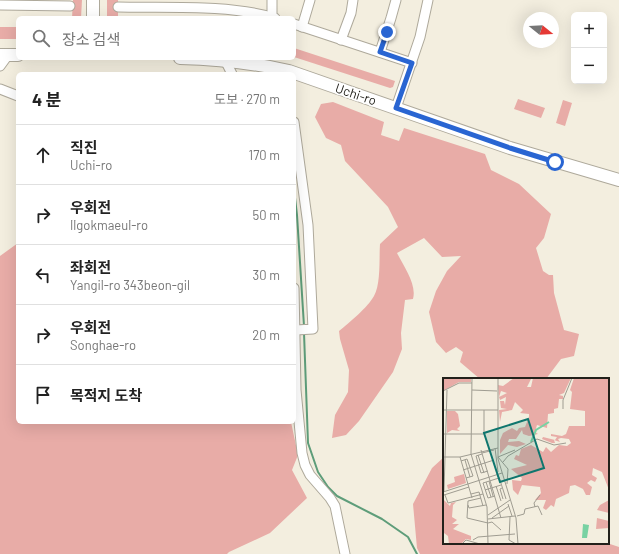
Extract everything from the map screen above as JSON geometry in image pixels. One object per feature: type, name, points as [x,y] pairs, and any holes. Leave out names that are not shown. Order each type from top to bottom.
[{"type":"main road","points":[[93,0],[93,16]]},
{"type":"main road","name":"Uchi-ro","points":[[225,60],[261,64],[285,72]]},
{"type":"main road","name":"Uchi-ro","points":[[296,76],[396,108],[510,148],[619,180]]},
{"type":"street","points":[[272,0],[274,16]]},
{"type":"street","points":[[310,0],[298,25],[412,63]]},
{"type":"street","points":[[342,40],[351,13],[353,0]]},
{"type":"street","points":[[380,52],[396,0]]},
{"type":"street","points":[[396,108],[420,37],[428,0]]},
{"type":"street","points":[[1,3],[44,3],[70,6]]},
{"type":"street","points":[[118,7],[142,4],[241,11],[265,16]]},
{"type":"street","points":[[0,66],[9,55]]},
{"type":"street","points":[[225,60],[231,72]]},
{"type":"street","points":[[2,89],[16,95]]},
{"type":"street","points":[[296,137],[308,225],[312,329],[296,330],[298,412],[305,465],[310,476],[330,498],[335,506],[345,554]]},
{"type":"shaded area","points":[[73,0],[82,0],[81,16],[72,16]]},
{"type":"shaded area","points":[[107,0],[118,0],[118,16],[107,16]]},
{"type":"shaded area","points":[[0,27],[16,27],[16,39],[0,39]]},
{"type":"shaded area","points":[[296,49],[395,81],[393,87],[390,88],[296,58]]},
{"type":"shaded area","points":[[518,99],[545,108],[541,118],[514,109]]},
{"type":"shaded area","points":[[563,100],[572,103],[565,126],[556,123]]},
{"type":"shaded area","points":[[333,102],[384,122],[381,135],[399,141],[404,128],[485,154],[491,170],[519,184],[551,214],[544,238],[536,248],[543,271],[549,275],[553,275],[554,293],[564,330],[579,334],[574,356],[561,359],[547,378],[479,378],[460,362],[463,352],[456,347],[446,353],[436,342],[429,312],[436,291],[447,271],[461,256],[442,257],[424,238],[397,253],[412,282],[414,293],[413,299],[405,300],[401,333],[402,349],[393,372],[359,421],[346,435],[332,438],[335,415],[348,392],[349,370],[339,331],[363,310],[374,296],[379,278],[380,244],[398,227],[388,207],[345,161],[341,145],[326,138],[315,117],[321,104]]},
{"type":"shaded area","points":[[16,244],[16,424],[291,424],[298,455],[292,470],[307,498],[270,533],[227,554],[0,554],[0,256]]},
{"type":"shaded area","points":[[443,458],[443,544],[609,544],[619,547],[619,554],[420,554],[417,548],[413,504],[432,468]]},
{"type":"waterway","points":[[296,206],[304,326]]},
{"type":"waterway","points":[[304,333],[308,443],[318,472],[328,487],[337,496],[382,519],[408,537],[417,554]]},
{"type":"route","points":[[387,32],[380,52],[412,63],[396,108],[510,148],[555,162]]}]
